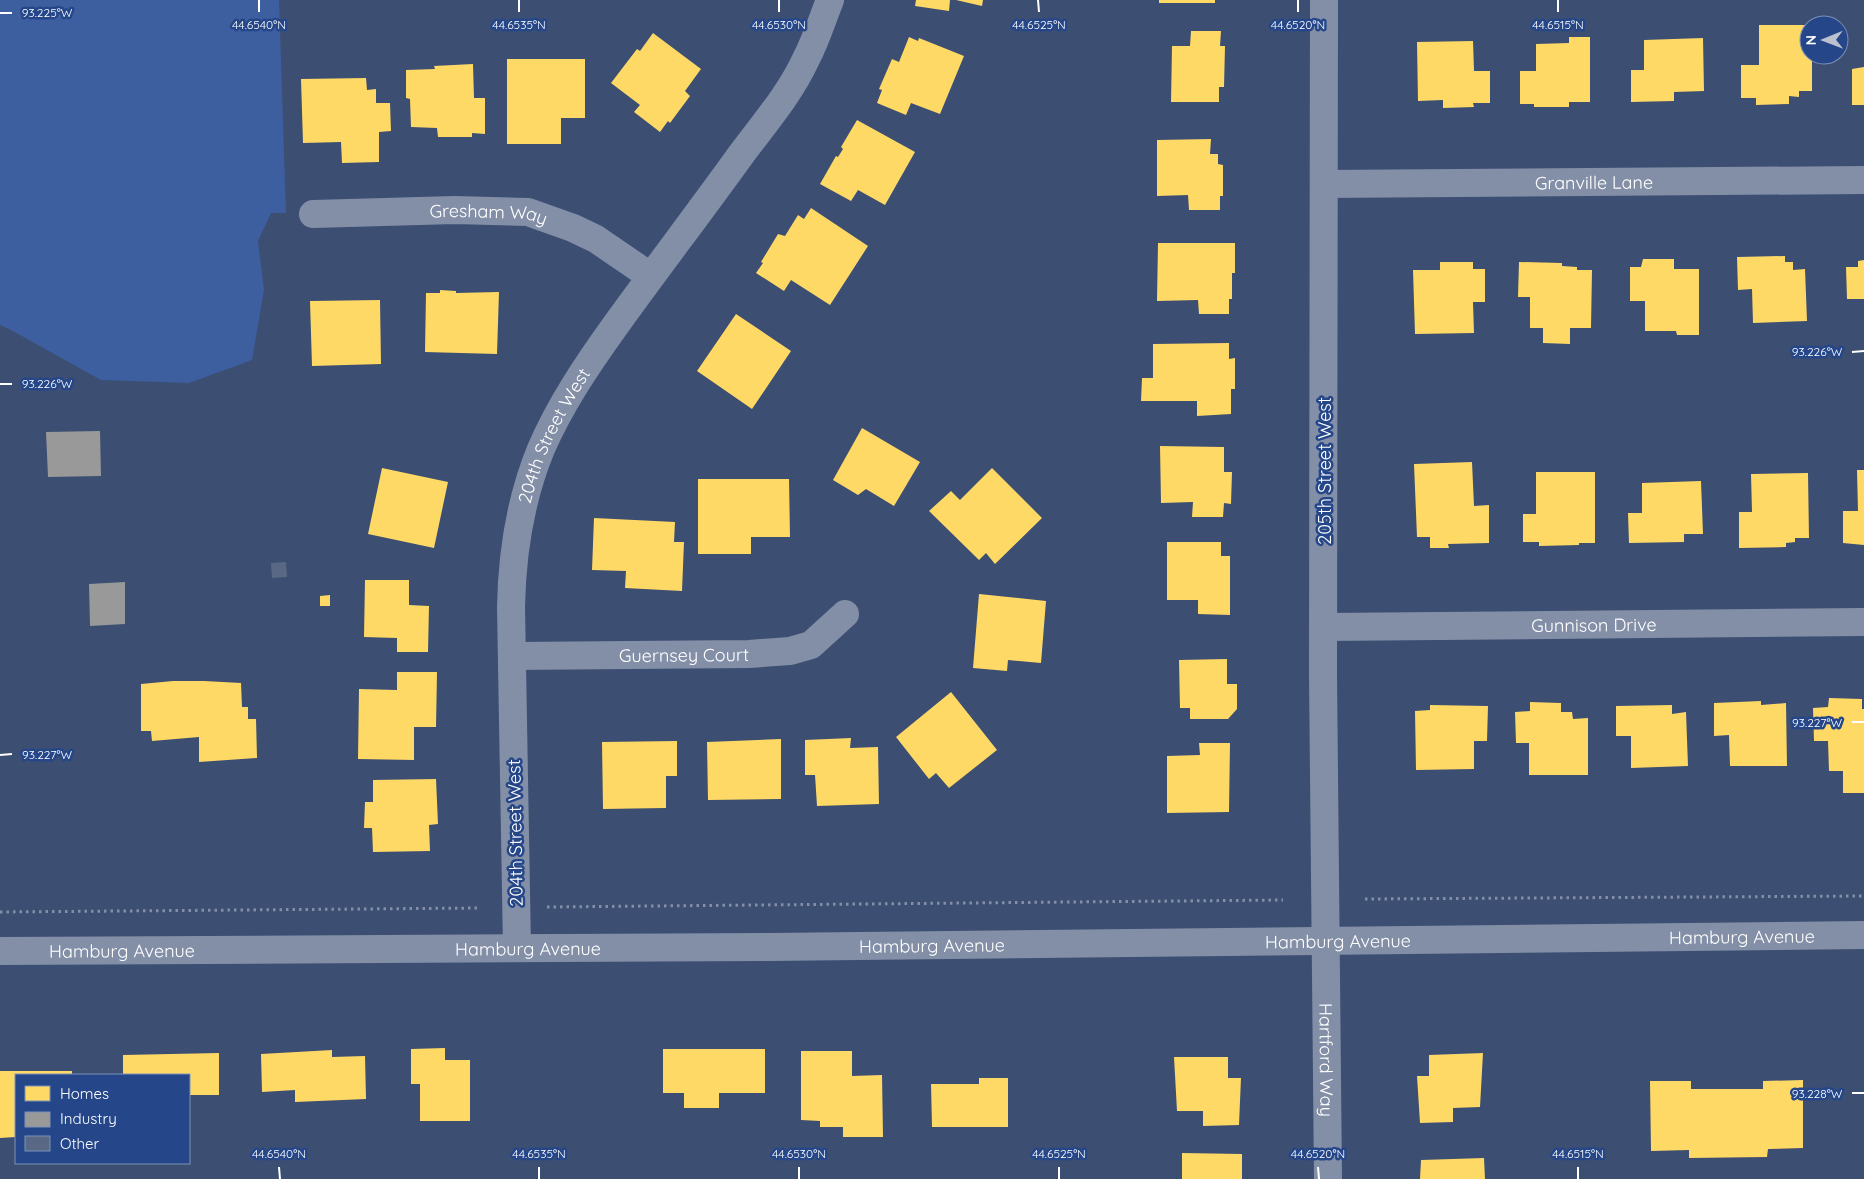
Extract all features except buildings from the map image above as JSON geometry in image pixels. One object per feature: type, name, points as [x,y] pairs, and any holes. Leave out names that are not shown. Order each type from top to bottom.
[{"type":"street","name":"204th Street West","points":[[517,948],[512,572],[523,503],[541,449],[580,375],[650,276],[716,190],[792,83],[806,60],[830,0]]},
{"type":"street","name":"205th Street West","points":[[1324,0],[1324,941]]},
{"type":"street","name":"Granville Lane","points":[[1324,184],[1864,180]]},
{"type":"street","name":"Gresham Way","points":[[313,214],[455,210],[528,212],[573,228],[596,239],[650,276]]},
{"type":"street","name":"Guernsey Court","points":[[512,656],[749,654],[790,651],[811,645],[845,614]]},
{"type":"street","name":"Gunnison Drive","points":[[1324,627],[1864,622]]},
{"type":"street","name":"Hamburg Avenue","points":[[0,951],[1864,935]]},
{"type":"street","name":"Hartford Way","points":[[1324,941],[1328,1179]]},
{"type":"path","points":[[1365,899],[1864,896]]},
{"type":"path","points":[[547,907],[1283,900]]},
{"type":"path","points":[[0,912],[480,908]]},
{"type":"shaded area","points":[[0,0],[279,0],[286,213],[271,213],[258,241],[264,290],[252,360],[189,383],[101,380],[0,325]]}]
